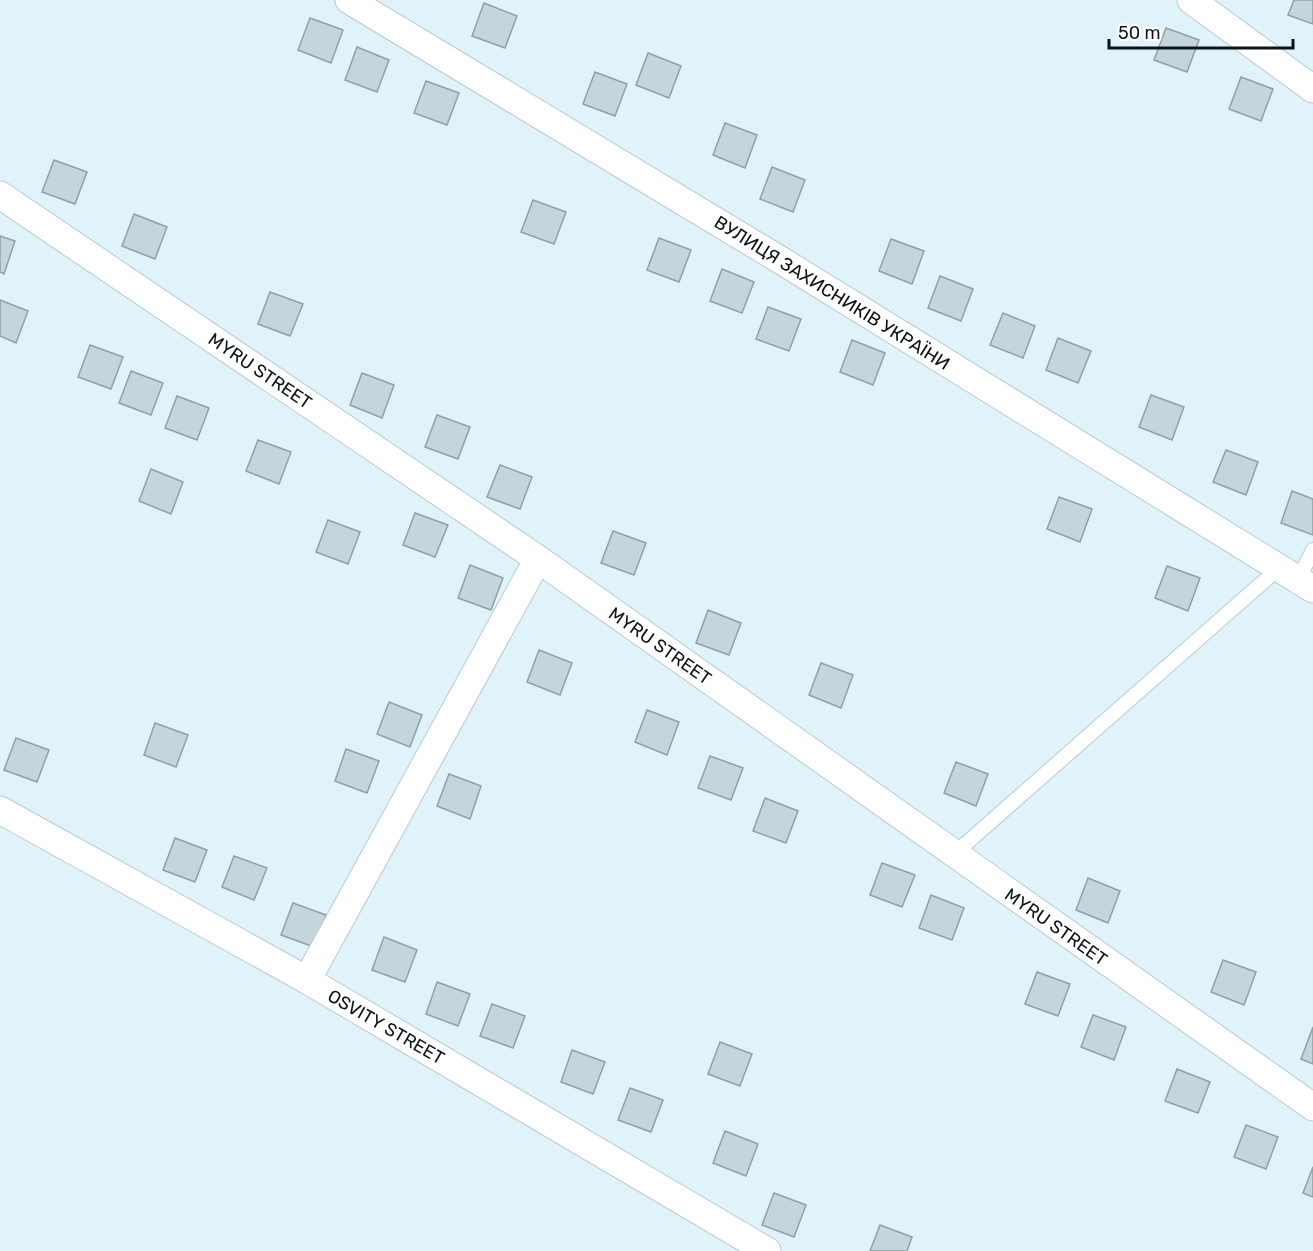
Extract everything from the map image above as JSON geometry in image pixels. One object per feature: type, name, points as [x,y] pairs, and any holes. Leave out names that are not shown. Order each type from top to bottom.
[{"type":"street","name":"ВУЛИЦЯ ЗАХИСНИКІВ УКРАЇНИ","points":[[349,0],[782,261],[1297,579]]},
{"type":"street","points":[[1191,0],[1313,89]]},
{"type":"street","name":"MYRU STREET","points":[[0,195],[538,559],[953,855],[1313,1107]]},
{"type":"street","points":[[307,980],[538,559]]},
{"type":"street","name":"OSVITY STREET","points":[[0,810],[307,980],[767,1251]]},
{"type":"lane","points":[[953,855],[1297,579],[1313,550]]},
{"type":"building","points":[[1294,0],[1313,0],[1313,24],[1288,15]]},
{"type":"building","points":[[484,3],[517,16],[505,48],[472,36]]},
{"type":"building","points":[[310,18],[343,30],[331,63],[298,50]]},
{"type":"building","points":[[1166,28],[1199,40],[1187,72],[1154,60]]},
{"type":"building","points":[[357,47],[389,60],[377,92],[345,80]]},
{"type":"building","points":[[648,53],[681,66],[669,98],[636,85]]},
{"type":"building","points":[[595,72],[627,84],[615,116],[583,104]]},
{"type":"building","points":[[1241,77],[1273,89],[1261,121],[1229,109]]},
{"type":"building","points":[[426,81],[459,93],[447,125],[414,113]]},
{"type":"building","points":[[725,123],[757,135],[745,168],[713,155]]},
{"type":"building","points":[[54,160],[87,172],[75,204],[42,192]]},
{"type":"building","points":[[772,167],[805,180],[793,212],[760,199]]},
{"type":"building","points":[[533,200],[566,212],[554,244],[521,232]]},
{"type":"building","points":[[134,214],[167,227],[155,259],[122,246]]},
{"type":"building","points":[[0,236],[15,241],[4,274],[0,272]]},
{"type":"building","points":[[659,238],[691,250],[679,282],[647,270]]},
{"type":"building","points":[[891,239],[924,251],[912,284],[879,271]]},
{"type":"building","points":[[722,269],[754,282],[742,313],[710,301]]},
{"type":"building","points":[[940,276],[973,289],[961,321],[928,308]]},
{"type":"building","points":[[270,292],[303,304],[290,336],[258,324]]},
{"type":"building","points":[[0,300],[28,311],[16,343],[0,336]]},
{"type":"building","points":[[768,307],[801,319],[789,351],[756,339]]},
{"type":"building","points":[[1003,313],[1035,326],[1023,358],[990,345]]},
{"type":"building","points":[[1058,338],[1091,351],[1078,383],[1046,370]]},
{"type":"building","points":[[852,340],[885,353],[873,385],[840,372]]},
{"type":"building","points":[[90,345],[123,357],[111,389],[78,377]]},
{"type":"building","points":[[131,371],[163,383],[151,415],[119,403]]},
{"type":"building","points":[[362,373],[394,385],[382,418],[350,405]]},
{"type":"building","points":[[1151,395],[1184,407],[1172,440],[1139,427]]},
{"type":"building","points":[[177,396],[209,408],[197,440],[165,428]]},
{"type":"building","points":[[437,415],[470,427],[458,459],[425,447]]},
{"type":"building","points":[[258,440],[291,452],[279,484],[246,471]]},
{"type":"building","points":[[1226,450],[1258,462],[1246,495],[1213,482]]},
{"type":"building","points":[[500,465],[532,477],[520,509],[487,497]]},
{"type":"building","points":[[151,469],[183,482],[171,514],[139,501]]},
{"type":"building","points":[[1292,491],[1313,499],[1313,535],[1281,523]]},
{"type":"building","points":[[1059,497],[1092,509],[1080,542],[1047,529]]},
{"type":"building","points":[[415,513],[448,525],[435,557],[403,545]]},
{"type":"building","points":[[328,520],[360,532],[348,564],[316,552]]},
{"type":"building","points":[[613,531],[646,543],[634,575],[601,563]]},
{"type":"building","points":[[470,565],[503,578],[491,610],[458,598]]},
{"type":"building","points":[[1167,566],[1200,578],[1188,611],[1155,598]]},
{"type":"building","points":[[708,610],[741,623],[729,655],[696,643]]},
{"type":"building","points":[[539,650],[572,663],[560,695],[527,682]]},
{"type":"building","points":[[821,663],[853,675],[841,708],[809,695]]},
{"type":"building","points":[[389,702],[422,715],[410,747],[377,734]]},
{"type":"building","points":[[647,710],[679,722],[667,755],[635,742]]},
{"type":"building","points":[[155,723],[188,735],[176,767],[144,755]]},
{"type":"building","points":[[16,738],[49,750],[37,782],[4,770]]},
{"type":"building","points":[[346,749],[379,761],[367,793],[335,781]]},
{"type":"building","points":[[710,756],[743,768],[731,800],[698,788]]},
{"type":"building","points":[[956,762],[988,774],[976,806],[944,793]]},
{"type":"building","points":[[449,774],[481,786],[470,819],[437,806]]},
{"type":"building","points":[[765,798],[798,811],[786,843],[753,831]]},
{"type":"building","points":[[175,838],[207,850],[195,882],[163,870]]},
{"type":"building","points":[[234,856],[267,868],[254,900],[222,887]]},
{"type":"building","points":[[882,863],[915,875],[902,907],[870,895]]},
{"type":"building","points":[[1088,878],[1120,891],[1108,923],[1076,910]]},
{"type":"building","points":[[931,895],[964,908],[952,940],[919,928]]},
{"type":"building","points":[[293,903],[326,915],[314,947],[281,935]]},
{"type":"building","points":[[384,937],[417,950],[405,982],[372,970]]},
{"type":"building","points":[[1223,960],[1256,972],[1244,1005],[1211,992]]},
{"type":"building","points":[[1037,972],[1070,984],[1058,1016],[1025,1004]]},
{"type":"building","points":[[437,982],[470,994],[458,1026],[426,1014]]},
{"type":"building","points":[[492,1004],[525,1016],[513,1048],[480,1036]]},
{"type":"building","points":[[1093,1015],[1126,1027],[1114,1060],[1081,1047]]},
{"type":"building","points":[[1313,1027],[1313,1064],[1301,1059]]},
{"type":"building","points":[[720,1042],[752,1054],[740,1086],[708,1074]]},
{"type":"building","points":[[572,1050],[605,1062],[593,1094],[561,1082]]},
{"type":"building","points":[[1177,1069],[1210,1082],[1198,1113],[1165,1101]]},
{"type":"building","points":[[630,1088],[663,1100],[651,1132],[618,1120]]},
{"type":"building","points":[[1246,1125],[1278,1137],[1266,1169],[1234,1157]]},
{"type":"building","points":[[725,1131],[758,1144],[746,1176],[713,1163]]},
{"type":"building","points":[[1313,1167],[1313,1197],[1303,1193]]},
{"type":"building","points":[[774,1193],[806,1205],[794,1237],[762,1225]]},
{"type":"building","points":[[880,1225],[912,1237],[907,1251],[870,1251]]}]
